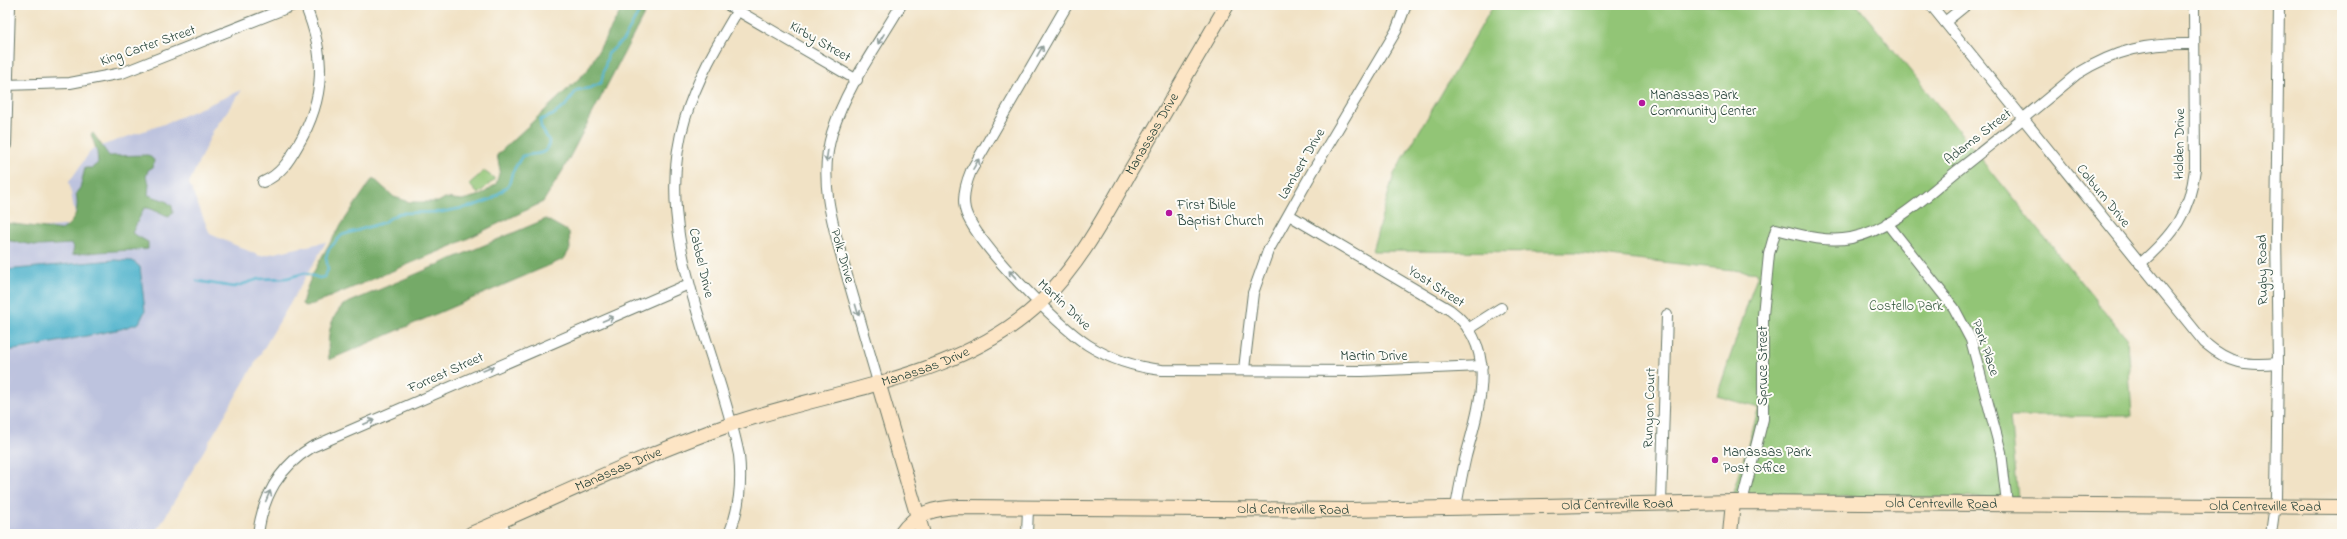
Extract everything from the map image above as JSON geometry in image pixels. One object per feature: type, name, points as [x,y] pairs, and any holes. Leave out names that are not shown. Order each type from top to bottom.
[{"type":"main road","name":"Manassas Drive","points":[[471,534],[503,528],[689,440],[732,424],[937,364],[972,350],[1012,326],[1040,303],[1067,274],[1082,253],[1227,5]]},
{"type":"main road","name":"Polk Drive","points":[[878,382],[923,534]]},
{"type":"main road","name":"Old Centreville Road","points":[[901,534],[918,517],[932,510],[947,508],[1351,510],[1661,502],[2342,507]]},
{"type":"main road","name":"Spruce Street","points":[[1730,534],[1737,502]]},
{"type":"street","points":[[6,145],[6,85],[10,5]]},
{"type":"street","name":"King Carter Street","points":[[6,85],[70,83],[122,72],[294,5]]},
{"type":"street","points":[[263,182],[278,173],[286,164],[304,135],[317,100],[320,85],[320,54],[313,25],[305,5]]},
{"type":"street","name":"Kirby Street","points":[[728,5],[739,8],[857,80]]},
{"type":"street","name":"Polk Drive","points":[[878,382],[833,224],[826,183],[827,155],[832,135],[843,106],[901,5]]},
{"type":"street","name":"Martin Drive","points":[[1067,5],[971,171],[964,192],[965,210],[976,233],[1040,303],[1080,340],[1105,354],[1126,363],[1162,370],[1244,369],[1362,371],[1482,366]]},
{"type":"street","name":"Lambert Drive","points":[[1244,369],[1253,293],[1268,251],[1290,215],[1314,169],[1396,32],[1406,5]]},
{"type":"street","name":"Colburn Drive","points":[[1931,5],[2196,334],[2221,356],[2238,363],[2255,365],[2278,363]]},
{"type":"street","points":[[1945,22],[1966,5]]},
{"type":"street","name":"Holden Drive","points":[[2140,264],[2168,237],[2179,222],[2190,202],[2195,168],[2194,5]]},
{"type":"street","name":"Rugby Road","points":[[2271,534],[2275,506],[2278,363],[2276,233],[2279,5]]},
{"type":"street","name":"Cabbel Drive","points":[[729,534],[738,507],[741,487],[739,455],[732,424],[690,284],[683,255],[676,210],[676,173],[680,136],[687,112],[707,63],[739,8]]},
{"type":"street","name":"Adams Street","points":[[1776,229],[1821,239],[1836,240],[1862,235],[1887,223],[1913,207],[2077,74],[2105,59],[2138,47],[2194,44]]},
{"type":"street","name":"Yost Street","points":[[1290,215],[1450,310],[1468,329],[1478,351],[1482,366],[1481,398],[1465,458],[1456,507]]},
{"type":"street","name":"Park Place","points":[[1887,223],[1954,308],[1971,340],[2001,452],[2007,504]]},
{"type":"street","name":"Spruce Street","points":[[1737,502],[1763,419],[1763,315],[1769,254],[1776,229]]},
{"type":"street","name":"Forrest Street","points":[[258,534],[263,508],[276,480],[294,460],[312,447],[690,284]]},
{"type":"street","points":[[1468,329],[1501,308]]},
{"type":"street","name":"Runyon Court","points":[[1661,502],[1667,315]]},
{"type":"street","points":[[1027,534],[1028,508]]},
{"type":"shaded area","points":[[242,90],[213,131],[189,183],[210,234],[260,256],[326,242],[155,534],[5,534],[5,230],[77,225],[69,182],[92,149],[164,124]]},
{"type":"green space","points":[[624,5],[649,5],[563,170],[543,202],[452,246],[306,307],[302,304],[306,289],[322,256],[373,178],[394,197],[410,202],[438,202],[445,198],[462,200],[481,195],[496,184],[500,170],[497,155],[587,71]]},
{"type":"green space","name":"Costello Park","points":[[1488,5],[1857,5],[2127,339],[2132,416],[2010,416],[2018,498],[1732,496],[1759,408],[1717,396],[1758,273],[1575,252],[1372,251],[1394,174],[1492,8]]},
{"type":"green space","points":[[93,133],[109,156],[148,155],[154,160],[153,167],[148,170],[146,177],[149,183],[148,195],[166,201],[172,206],[173,213],[169,217],[144,208],[132,233],[148,242],[148,249],[72,255],[74,248],[71,244],[40,246],[5,240],[5,223],[62,230],[71,223],[77,209],[76,193],[80,188],[85,168],[92,168],[98,163],[97,152],[91,134]]},
{"type":"green space","points":[[484,171],[494,178],[494,180],[478,194],[469,184]]},
{"type":"green space","points":[[546,219],[569,232],[570,249],[564,259],[329,360],[328,345],[331,324],[334,317],[343,305]]},
{"type":"water","points":[[114,260],[133,261],[140,267],[145,311],[139,323],[121,329],[5,351],[5,270]]},
{"type":"waterway","points":[[197,281],[234,287],[259,279],[287,278],[305,273],[319,278],[324,277],[328,270],[326,257],[329,249],[342,235],[382,223],[399,213],[442,212],[473,206],[492,199],[509,185],[512,173],[522,156],[540,153],[546,150],[549,141],[541,127],[540,120],[553,115],[565,106],[577,90],[590,88],[601,83],[608,54],[624,39],[643,5]]},
{"type":"place","name":"Manassas Park Community Center","points":[[1642,103]]},
{"type":"place","name":"First Bible Baptist Church","points":[[1169,213]]},
{"type":"place","name":"Manassas Park Post Office","points":[[1715,460]]}]
